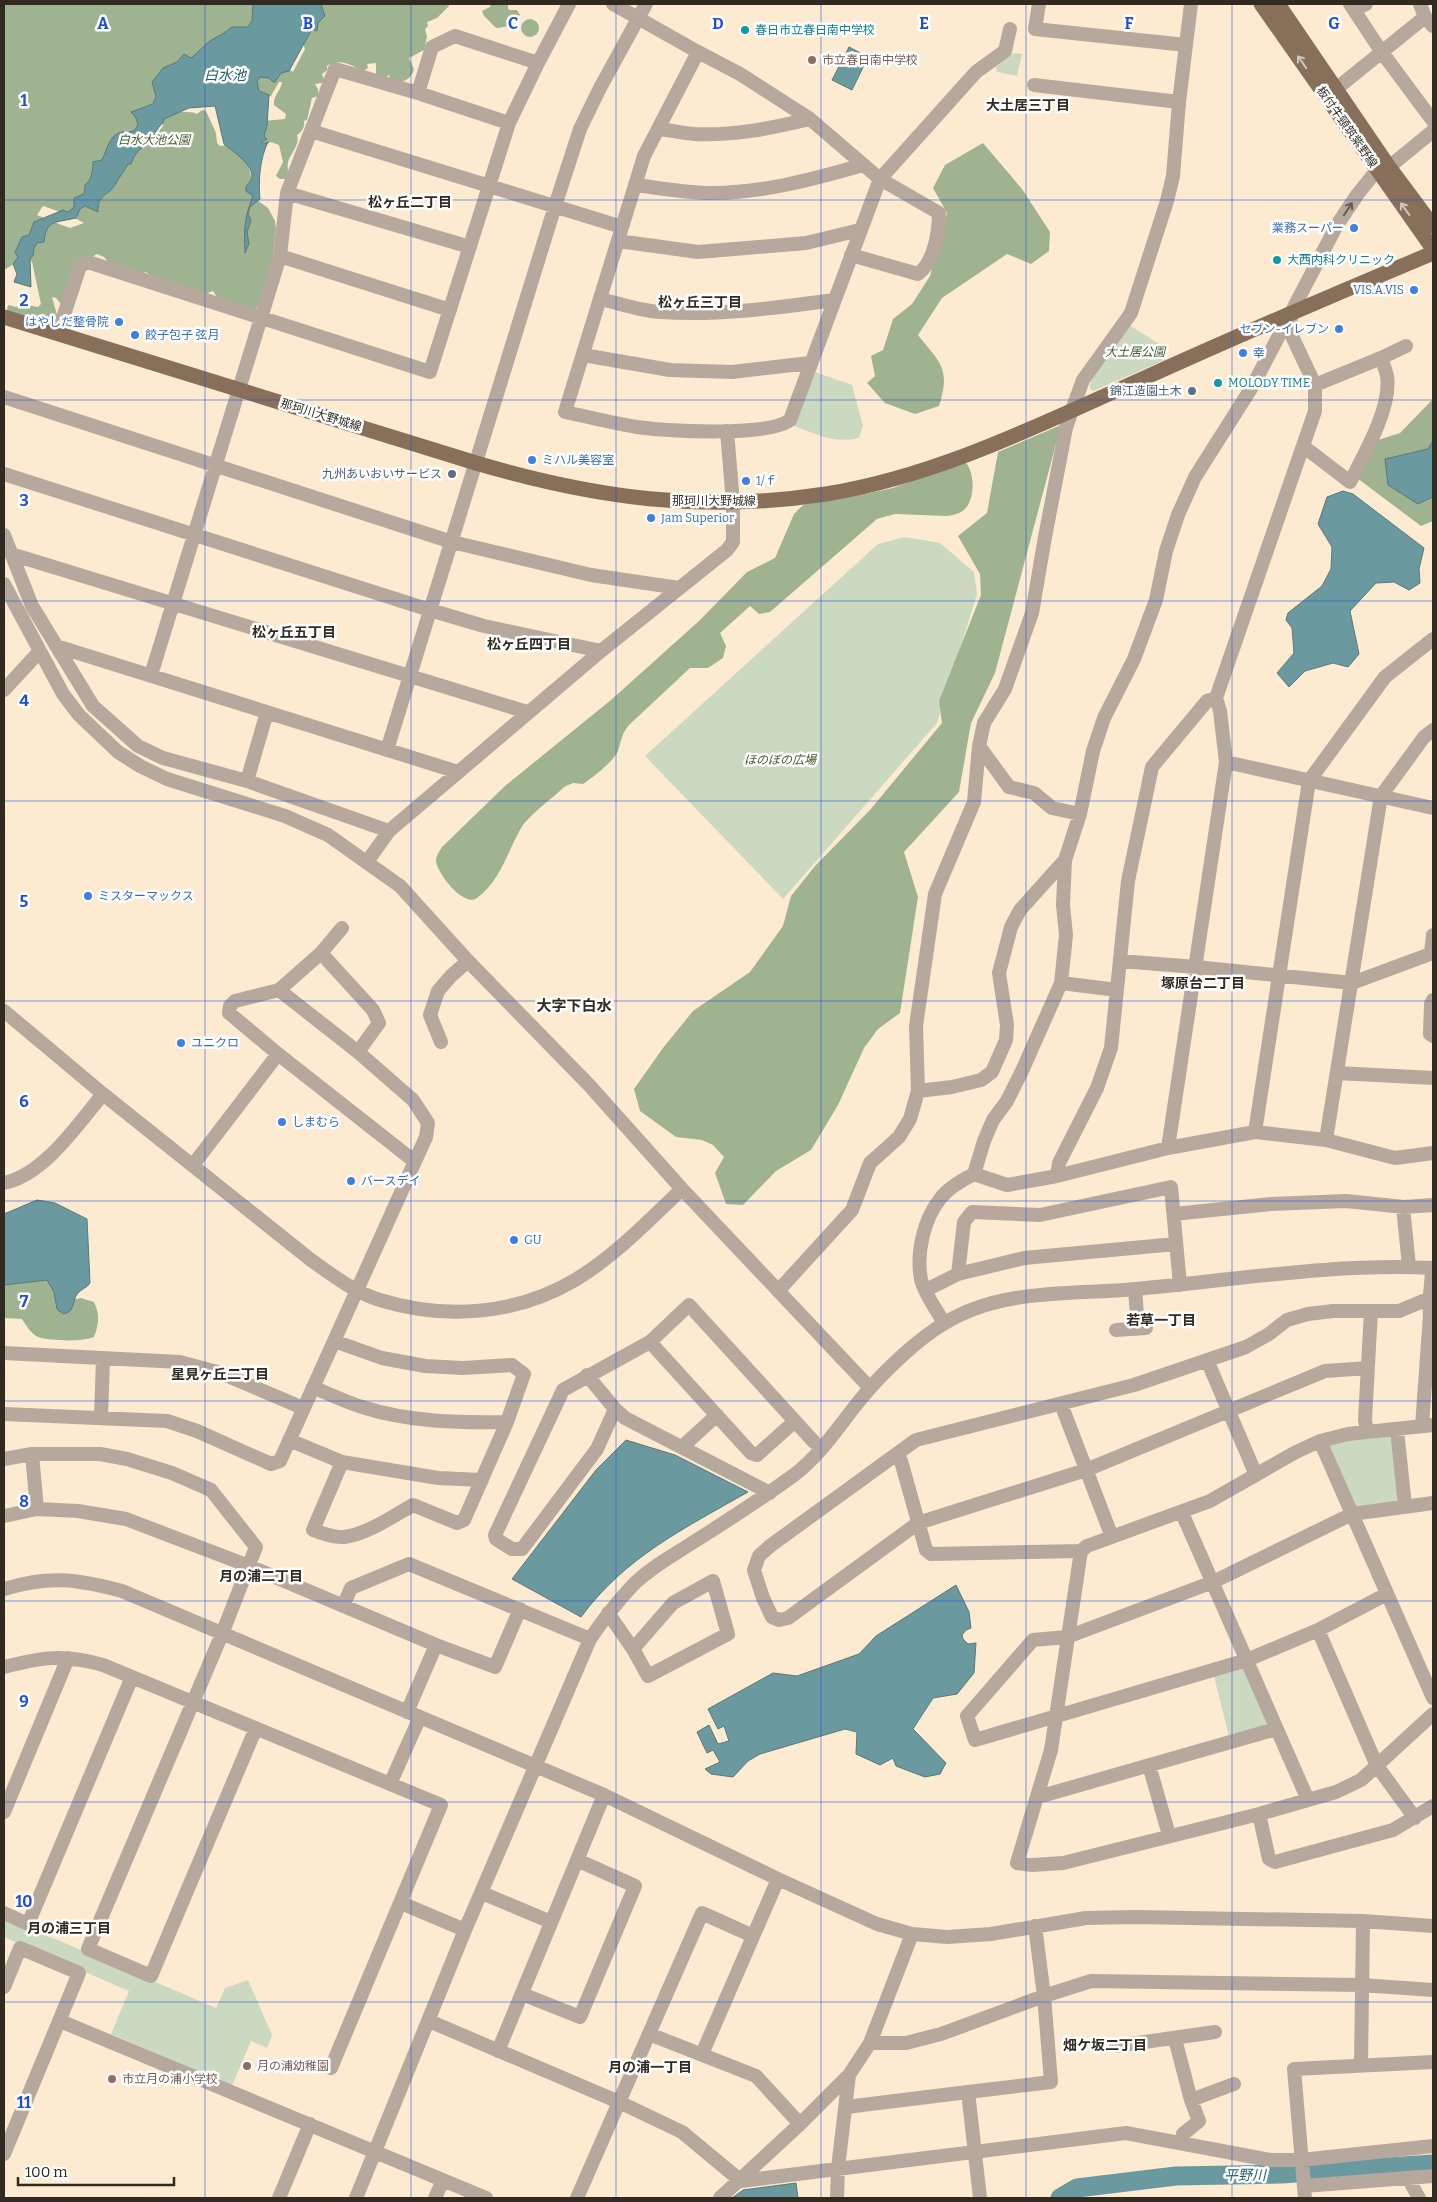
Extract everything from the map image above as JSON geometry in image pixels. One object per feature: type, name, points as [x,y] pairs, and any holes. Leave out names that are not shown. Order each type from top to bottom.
[{"type":"main road","name":"板付牛頸筑紫野線","points":[[1261,4],[1383,169],[1433,226]]},
{"type":"main road","name":"板付牛頸筑紫野線","points":[[1278,4],[1336,89],[1433,249]]},
{"type":"main road","name":"那珂川大野城線","points":[[4,317],[476,463],[547,483],[605,494],[661,501],[732,503],[824,494],[900,477],[971,454],[1291,313],[1433,253]]},
{"type":"street","points":[[58,333],[80,266],[88,262],[430,372],[510,123],[568,4]]},
{"type":"street","points":[[613,4],[740,74],[810,119],[880,179],[938,213],[939,230],[926,268],[918,274],[851,255]]},
{"type":"street","points":[[387,750],[580,129],[646,4]]},
{"type":"street","points":[[1039,4],[1035,29],[1186,46]]},
{"type":"street","points":[[778,1291],[852,1210],[870,1163],[900,1137],[910,1118],[918,1091],[916,1026],[936,894],[974,802],[979,746],[984,723],[1005,688],[1032,613],[1044,537],[1066,428],[1083,380],[1131,313],[1169,193],[1173,176],[1179,102],[1191,4]]},
{"type":"street","points":[[1357,6],[1381,52],[1433,121]]},
{"type":"street","points":[[1336,89],[1381,52],[1424,11]]},
{"type":"street","points":[[698,52],[644,156],[565,412],[638,427],[727,432],[782,426],[790,420],[880,179],[976,72],[1004,52],[1010,29]]},
{"type":"street","points":[[418,93],[432,47],[456,36],[538,63]]},
{"type":"street","points":[[151,675],[280,256],[287,193],[336,69],[510,123]]},
{"type":"street","points":[[1034,85],[1179,102]]},
{"type":"street","points":[[659,129],[692,134],[728,134],[770,128],[810,119]]},
{"type":"street","points":[[311,131],[622,227]]},
{"type":"street","points":[[944,1323],[922,1280],[920,1260],[924,1232],[931,1213],[941,1197],[974,1174],[993,1120],[1007,1101],[1022,1071],[1061,983],[1066,936],[1063,905],[1065,860],[1080,814],[1093,751],[1104,718],[1138,651],[1156,600],[1166,551],[1178,515],[1195,477],[1252,386],[1337,224],[1357,195],[1383,169],[1433,131]]},
{"type":"street","points":[[635,185],[712,193],[755,190],[822,177],[863,165]]},
{"type":"street","points":[[287,193],[470,247]]},
{"type":"street","points":[[618,241],[698,252],[806,243],[860,230]]},
{"type":"street","points":[[280,256],[450,310]]},
{"type":"street","points":[[600,299],[658,312],[683,313],[761,310],[834,300]]},
{"type":"street","points":[[1168,1148],[1226,762],[1220,711],[1216,698],[1315,411],[1314,385],[1290,332],[1291,313]]},
{"type":"street","points":[[1314,385],[1406,346]]},
{"type":"street","points":[[583,355],[670,370],[732,372],[810,363]]},
{"type":"street","points":[[1303,446],[1350,482],[1372,439],[1385,405],[1388,378],[1381,358]]},
{"type":"street","points":[[4,397],[452,542],[590,575],[679,588]]},
{"type":"street","points":[[367,862],[389,832],[527,712],[727,550],[733,542],[727,432]]},
{"type":"street","points":[[4,474],[430,610],[484,626],[601,651]]},
{"type":"street","points":[[4,535],[32,606],[93,706],[117,730],[138,746],[164,758],[247,782],[389,832]]},
{"type":"street","points":[[11,554],[527,712]]},
{"type":"street","points":[[4,584],[63,694],[79,715],[118,752],[140,766],[195,789],[285,816],[328,835],[400,886],[468,961],[589,1085],[682,1189],[870,1388]]},
{"type":"street","points":[[1255,1132],[1309,781],[1385,677],[1433,640]]},
{"type":"street","points":[[56,646],[458,772]]},
{"type":"street","points":[[4,690],[39,652]]},
{"type":"street","points":[[1057,1176],[1059,1163],[1098,1088],[1111,1048],[1128,881],[1152,767],[1207,701],[1216,698]]},
{"type":"street","points":[[247,782],[267,712]]},
{"type":"street","points":[[1326,1140],[1381,796],[1424,737],[1433,730]]},
{"type":"street","points":[[979,746],[1010,787],[1034,793],[1052,808],[1080,814]]},
{"type":"street","points":[[1226,762],[1433,808]]},
{"type":"street","points":[[918,1091],[952,1087],[981,1080],[992,1072],[1006,1040],[1007,1025],[999,974],[1012,928],[1020,910],[1065,860]]},
{"type":"street","points":[[342,928],[321,953],[279,990],[235,1001],[230,1006],[229,1013],[414,1161]]},
{"type":"street","points":[[1120,961],[1352,983],[1432,953],[1433,935]]},
{"type":"street","points":[[321,953],[373,1010],[379,1023],[358,1052]]},
{"type":"street","points":[[441,1042],[430,1015],[438,991],[468,961]]},
{"type":"street","points":[[1061,983],[1117,990]]},
{"type":"street","points":[[4,1414],[167,1421],[197,1431],[272,1464],[280,1461],[426,1137],[428,1123],[424,1113],[413,1100],[358,1052],[279,990]]},
{"type":"street","points":[[1433,1000],[1431,1004],[1430,1034],[1433,1036]]},
{"type":"street","points":[[4,1011],[103,1094],[311,1260],[335,1277],[379,1300],[443,1312],[479,1311],[514,1306],[545,1296],[574,1281],[602,1262],[682,1189]]},
{"type":"street","points":[[193,1165],[278,1054]]},
{"type":"street","points":[[1337,1073],[1433,1078]]},
{"type":"street","points":[[4,1183],[27,1174],[42,1163],[103,1094]]},
{"type":"street","points":[[974,1174],[1007,1185],[1057,1176],[1168,1148],[1255,1132],[1326,1140],[1395,1158],[1433,1153]]},
{"type":"street","points":[[958,1274],[964,1222],[972,1212],[1040,1215],[1171,1188],[1180,1284]]},
{"type":"street","points":[[1174,1214],[1271,1204],[1346,1201],[1402,1207],[1433,1204]]},
{"type":"street","points":[[1402,1207],[1409,1266]]},
{"type":"street","points":[[926,1290],[958,1274],[1024,1258],[1176,1244]]},
{"type":"street","points":[[356,2198],[465,1930],[590,1639],[608,1613],[634,1584],[656,1566],[770,1493],[818,1454],[870,1388],[915,1346],[944,1323],[972,1310],[1006,1299],[1135,1289],[1278,1274],[1409,1266],[1432,1268],[1432,1288],[1428,1299],[1432,1315],[1427,1426],[1348,1434],[1320,1441],[1182,1513],[1112,1536],[1087,1546],[1080,1551],[931,1554],[926,1550],[901,1461],[895,1455]]},
{"type":"street","points":[[1116,1330],[1142,1328],[1135,1289]]},
{"type":"street","points":[[1368,1368],[1326,1371],[1086,1470],[918,1523],[788,1618],[779,1620],[772,1617],[763,1598],[754,1570],[759,1556],[770,1546],[916,1440],[1134,1385],[1246,1347],[1270,1334],[1287,1320],[1308,1314],[1333,1311],[1399,1310],[1428,1299]]},
{"type":"street","points":[[615,1409],[597,1449],[522,1549],[512,1549],[496,1539],[495,1535],[562,1390],[650,1342],[689,1305],[814,1442]]},
{"type":"street","points":[[1367,1432],[1365,1420],[1371,1310]]},
{"type":"street","points":[[334,1341],[382,1358],[425,1366],[464,1368],[512,1365],[524,1374],[507,1422],[464,1520],[457,1523],[413,1505],[367,1529],[345,1537],[330,1536],[314,1530],[342,1462]]},
{"type":"street","points":[[650,1342],[751,1453],[757,1455],[795,1421]]},
{"type":"street","points":[[4,1353],[188,1364],[221,1373],[303,1408]]},
{"type":"street","points":[[101,1418],[103,1358]]},
{"type":"street","points":[[1208,1360],[1256,1474]]},
{"type":"street","points":[[587,1375],[615,1409],[625,1418],[770,1493]]},
{"type":"street","points":[[312,1387],[364,1408],[409,1417],[456,1424],[507,1422]]},
{"type":"street","points":[[1062,1404],[1112,1536]]},
{"type":"street","points":[[682,1447],[717,1416]]},
{"type":"street","points":[[1397,1430],[1405,1506]]},
{"type":"street","points":[[289,1440],[342,1462],[438,1478],[482,1480]]},
{"type":"street","points":[[1320,1441],[1433,1698]]},
{"type":"street","points":[[4,1459],[32,1454],[100,1454],[127,1458],[172,1473],[211,1490],[256,1547],[222,1634],[88,1949],[151,1976],[256,1728]]},
{"type":"street","points":[[32,1454],[37,1510]]},
{"type":"street","points":[[1386,1594],[1318,1630],[1247,1660],[1056,1718],[975,1740],[967,1716],[1033,1640],[1067,1637],[1213,1582],[1352,1514],[1433,1503]]},
{"type":"street","points":[[4,1516],[37,1510],[78,1511],[126,1518],[249,1566],[436,1645],[495,1667],[520,1610]]},
{"type":"street","points":[[1182,1513],[1308,1800]]},
{"type":"street","points":[[1080,1551],[1051,1750],[1017,1863],[1032,1865],[1063,1863],[1259,1814],[1336,1792],[1360,1780],[1378,1766],[1433,1714]]},
{"type":"street","points":[[343,1606],[351,1588],[408,1564],[590,1639]]},
{"type":"street","points":[[4,1589],[26,1582],[55,1580],[83,1581],[122,1591],[535,1765],[604,1795],[778,1879],[877,1924],[912,1934],[947,1937],[991,1934],[1086,1918],[1128,1917],[1364,1921],[1433,1926]]},
{"type":"street","points":[[608,1613],[633,1649],[648,1676],[728,1634],[712,1581],[673,1603],[633,1649]]},
{"type":"street","points":[[1318,1630],[1378,1766],[1415,1818]]},
{"type":"street","points":[[390,1784],[436,1645]]},
{"type":"street","points":[[4,1667],[35,1659],[68,1658],[103,1665],[441,1805],[331,2068]]},
{"type":"street","points":[[4,1812],[68,1658]]},
{"type":"street","points":[[4,1913],[28,1924],[132,1677]]},
{"type":"street","points":[[1038,1794],[1045,1796],[1276,1729]]},
{"type":"street","points":[[1149,1765],[1169,1835]]},
{"type":"street","points":[[498,2051],[604,1795]]},
{"type":"street","points":[[1259,1814],[1269,1858],[1275,1862],[1392,1830],[1433,1806]]},
{"type":"street","points":[[522,1994],[580,2017],[635,1886],[577,1860]]},
{"type":"street","points":[[702,2054],[778,1879]]},
{"type":"street","points":[[482,1893],[551,1922]]},
{"type":"street","points":[[401,1903],[465,1930]]},
{"type":"street","points":[[577,2198],[702,1913],[753,1936]]},
{"type":"street","points":[[1361,2065],[1364,1921]]},
{"type":"street","points":[[846,2107],[1051,2082],[1044,1996],[1035,1926]]},
{"type":"street","points":[[720,2198],[800,2124],[849,2075],[870,2043],[912,1934]]},
{"type":"street","points":[[4,1987],[20,1948],[79,1973],[4,2154]]},
{"type":"street","points":[[870,2043],[906,2043],[941,2034],[1044,1996],[1091,1981],[1362,1985],[1433,1990]]},
{"type":"street","points":[[60,2021],[486,2198]]},
{"type":"street","points":[[428,2021],[619,2102],[682,2132],[740,2181],[1126,2133],[1270,2160],[1301,2160],[1433,2146]]},
{"type":"street","points":[[1116,2046],[1215,2032]]},
{"type":"street","points":[[649,2034],[756,2076],[800,2124]]},
{"type":"street","points":[[1175,2039],[1191,2100],[1200,2121],[1183,2134],[1182,2144]]},
{"type":"street","points":[[1433,2062],[1294,2069],[1304,2192],[1433,2176]]},
{"type":"street","points":[[837,2198],[838,2168],[849,2075]]},
{"type":"street","points":[[1191,2100],[1234,2084]]},
{"type":"street","points":[[968,2092],[980,2198]]},
{"type":"street","points":[[279,2198],[310,2124]]},
{"type":"street","points":[[1408,2178],[1419,2198]]},
{"type":"street","points":[[435,2198],[443,2180]]},
{"type":"green space","points":[[4,4],[263,4],[258,23],[153,113],[88,196],[69,215],[43,206],[37,215],[47,219],[19,261],[4,270]]},
{"type":"green space","points":[[318,4],[448,4],[449,6],[437,18],[427,22],[428,26],[425,29],[427,37],[424,50],[409,58],[414,69],[411,76],[406,80],[399,82],[391,81],[389,75],[385,78],[376,77],[376,63],[367,64],[368,68],[362,72],[340,62],[327,66],[327,70],[322,74],[324,79],[322,83],[315,84],[318,89],[318,96],[312,98],[307,120],[304,121],[303,129],[297,135],[296,146],[288,162],[287,179],[280,179],[276,176],[283,162],[279,145],[271,142],[259,147],[264,121],[285,119],[286,114],[274,105],[282,82],[279,82],[271,96],[265,99],[253,86],[257,75],[286,68],[293,72],[305,49],[303,43],[321,15]]},
{"type":"green space","points":[[491,4],[515,4],[508,5],[508,8],[509,10],[517,10],[520,15],[511,26],[497,28],[484,16],[482,11],[490,7]]},
{"type":"green space","points":[[526,19],[534,19],[539,24],[537,35],[526,37],[521,32],[521,24]]},
{"type":"green space","points":[[1013,53],[1022,54],[1017,76],[997,72],[996,67]]},
{"type":"green space","name":"白水大池公園","points":[[173,110],[197,114],[202,110],[206,111],[216,133],[217,143],[220,146],[227,145],[246,156],[257,200],[268,208],[275,221],[276,229],[271,273],[261,304],[255,309],[217,297],[213,291],[205,294],[167,282],[146,272],[143,273],[109,263],[104,257],[97,254],[92,257],[61,304],[56,298],[52,297],[57,315],[53,319],[46,319],[43,322],[8,311],[9,305],[16,307],[22,304],[38,307],[41,304],[32,262],[27,258],[43,229],[48,223],[54,222],[70,228],[84,223],[73,217],[84,204],[97,201],[142,141],[153,139],[163,126],[162,118]]},
{"type":"green space","points":[[983,143],[1022,189],[1050,232],[1049,251],[1031,264],[1007,254],[942,298],[918,335],[941,367],[944,383],[939,406],[915,414],[885,403],[867,383],[875,376],[871,356],[883,350],[893,319],[912,304],[930,276],[947,213],[933,188],[945,165]]},
{"type":"green space","name":"大土居公園","points":[[1129,325],[1164,347],[1165,360],[1093,391],[1090,389],[1094,375]]},
{"type":"green space","points":[[812,371],[852,385],[863,426],[859,438],[850,440],[833,439],[792,425]]},
{"type":"green space","points":[[1433,399],[1433,441],[1428,449],[1385,459],[1418,504],[1433,497],[1433,521],[1421,526],[1357,478],[1378,440],[1400,433]]},
{"type":"green space","points":[[1061,425],[995,673],[971,723],[959,792],[904,852],[918,897],[900,1013],[878,1029],[864,1048],[838,1105],[811,1150],[776,1171],[743,1205],[726,1204],[715,1173],[724,1157],[713,1145],[702,1140],[676,1137],[640,1111],[634,1089],[663,1048],[693,1011],[750,972],[783,926],[791,896],[815,866],[870,810],[942,723],[939,701],[981,595],[980,574],[958,536],[987,513],[998,452]]},
{"type":"green space","points":[[961,462],[966,463],[969,467],[973,486],[971,499],[963,511],[947,516],[895,514],[877,519],[770,612],[759,614],[750,606],[720,633],[726,646],[723,658],[708,668],[690,668],[629,725],[623,734],[616,755],[608,764],[583,784],[573,783],[564,787],[540,807],[524,824],[497,875],[485,891],[472,900],[459,894],[446,881],[436,861],[442,847],[505,786],[611,700],[699,621],[747,572],[775,558],[794,514],[803,505],[893,488]]},
{"type":"green space","name":"ほのぼの広場","points":[[905,537],[940,543],[974,572],[977,594],[937,723],[783,899],[645,756],[878,544]]},
{"type":"green space","points":[[32,1275],[52,1280],[63,1302],[81,1298],[94,1302],[98,1319],[94,1337],[89,1339],[58,1340],[38,1337],[33,1334],[22,1319],[4,1318],[4,1280]]},
{"type":"green space","points":[[1394,1435],[1400,1501],[1357,1509],[1326,1446],[1350,1440]]},
{"type":"green space","points":[[1242,1665],[1269,1723],[1267,1726],[1229,1737],[1214,1676]]},
{"type":"green space","points":[[4,1917],[216,2008],[225,1988],[248,1980],[272,2035],[267,2048],[251,2041],[232,2086],[111,2034],[129,1991],[4,1937]]},
{"type":"water","name":"白水池","points":[[253,4],[321,4],[325,16],[318,23],[317,31],[312,29],[289,71],[281,73],[275,82],[269,78],[260,77],[257,81],[259,91],[269,95],[267,126],[264,136],[267,139],[261,143],[268,142],[260,170],[260,199],[250,207],[248,214],[251,221],[247,232],[249,244],[245,253],[245,224],[253,196],[246,191],[246,186],[251,180],[250,168],[246,162],[224,144],[215,106],[189,108],[164,119],[152,138],[136,154],[131,164],[128,164],[112,189],[101,198],[98,212],[85,206],[80,209],[76,218],[53,223],[47,229],[44,242],[37,243],[33,256],[30,258],[31,287],[14,282],[17,274],[13,264],[18,257],[15,252],[22,237],[29,235],[34,222],[63,210],[68,212],[74,207],[74,198],[84,194],[85,185],[92,175],[93,162],[102,160],[114,136],[122,132],[134,131],[138,125],[136,118],[131,112],[153,104],[156,96],[152,82],[163,68],[177,62],[184,54],[191,58],[208,43],[232,27],[248,27],[252,21]]},
{"type":"water","points":[[849,47],[868,57],[852,90],[832,80]]},
{"type":"water","points":[[1433,441],[1433,497],[1418,504],[1388,485],[1385,459],[1428,449]]},
{"type":"water","points":[[1343,491],[1353,494],[1424,548],[1419,569],[1420,583],[1409,590],[1394,582],[1376,583],[1350,611],[1359,654],[1348,667],[1333,663],[1305,671],[1289,687],[1277,673],[1294,653],[1292,628],[1286,620],[1288,613],[1322,586],[1331,569],[1332,547],[1318,524],[1327,497]]},
{"type":"water","points":[[37,1200],[55,1203],[87,1219],[90,1283],[77,1294],[70,1311],[63,1314],[57,1309],[54,1292],[47,1280],[4,1285],[4,1214]]},
{"type":"water","points":[[626,1440],[675,1455],[748,1492],[657,1546],[617,1577],[581,1617],[512,1579],[596,1470]]},
{"type":"water","points":[[956,1585],[969,1612],[971,1628],[962,1635],[963,1639],[968,1644],[976,1643],[974,1673],[957,1694],[933,1698],[913,1729],[946,1763],[940,1774],[925,1777],[896,1766],[893,1758],[880,1765],[856,1754],[857,1732],[845,1729],[760,1754],[748,1761],[733,1777],[711,1774],[705,1769],[720,1762],[713,1750],[707,1753],[697,1732],[709,1725],[718,1744],[729,1741],[724,1726],[718,1729],[708,1709],[773,1673],[797,1676],[859,1654],[876,1636]]},
{"type":"water","points":[[796,2183],[798,2198],[732,2198],[743,2190]]},
{"type":"waterway","name":"平野川","points":[[1060,2198],[1077,2188],[1176,2176],[1281,2174],[1433,2164]]},
{"type":"place","name":"春日市立春日南中学校","points":[[745,30]]},
{"type":"place","name":"市立春日南中学校","points":[[812,60]]},
{"type":"place","name":"業務スーパー","points":[[1354,228]]},
{"type":"place","name":"大西内科クリニック","points":[[1277,260]]},
{"type":"place","name":"VIS.A.VIS","points":[[1414,290]]},
{"type":"place","name":"はやしだ整骨院","points":[[119,322]]},
{"type":"place","name":"セブン-イレブン","points":[[1339,329]]},
{"type":"place","name":"餃子包子 弦月","points":[[135,335]]},
{"type":"place","name":"幸","points":[[1243,353]]},
{"type":"place","name":"MOLODY TIME","points":[[1218,383]]},
{"type":"place","name":"錦江造園土木","points":[[1192,391]]},
{"type":"place","name":"ミハル美容室","points":[[532,460]]},
{"type":"place","name":"九州あいおいサービス","points":[[452,474]]},
{"type":"place","name":"1/ｆ","points":[[746,481]]},
{"type":"place","name":"Jam Superior","points":[[651,518]]},
{"type":"place","name":"ミスターマックス","points":[[88,896]]},
{"type":"place","name":"ユニクロ","points":[[181,1043]]},
{"type":"place","name":"しまむら","points":[[282,1122]]},
{"type":"place","name":"バースデイ","points":[[351,1181]]},
{"type":"place","name":"GU","points":[[514,1240]]},
{"type":"place","name":"月の浦幼稚園","points":[[247,2066]]},
{"type":"place","name":"市立月の浦小学校","points":[[112,2079]]},
{"type":"district","name":"大土居三丁目","points":[[1028,105]]},
{"type":"district","name":"松ヶ丘二丁目","points":[[410,202]]},
{"type":"district","name":"松ヶ丘三丁目","points":[[700,302]]},
{"type":"district","name":"松ヶ丘五丁目","points":[[294,632]]},
{"type":"district","name":"松ヶ丘四丁目","points":[[529,644]]},
{"type":"district","name":"塚原台二丁目","points":[[1203,983]]},
{"type":"district","name":"大字下白水","points":[[574,1006]]},
{"type":"district","name":"若草一丁目","points":[[1161,1320]]},
{"type":"district","name":"星見ヶ丘二丁目","points":[[220,1374]]},
{"type":"district","name":"月の浦二丁目","points":[[261,1576]]},
{"type":"district","name":"月の浦三丁目","points":[[69,1928]]},
{"type":"district","name":"畑ケ坂二丁目","points":[[1105,2045]]},
{"type":"district","name":"月の浦一丁目","points":[[650,2067]]}]
